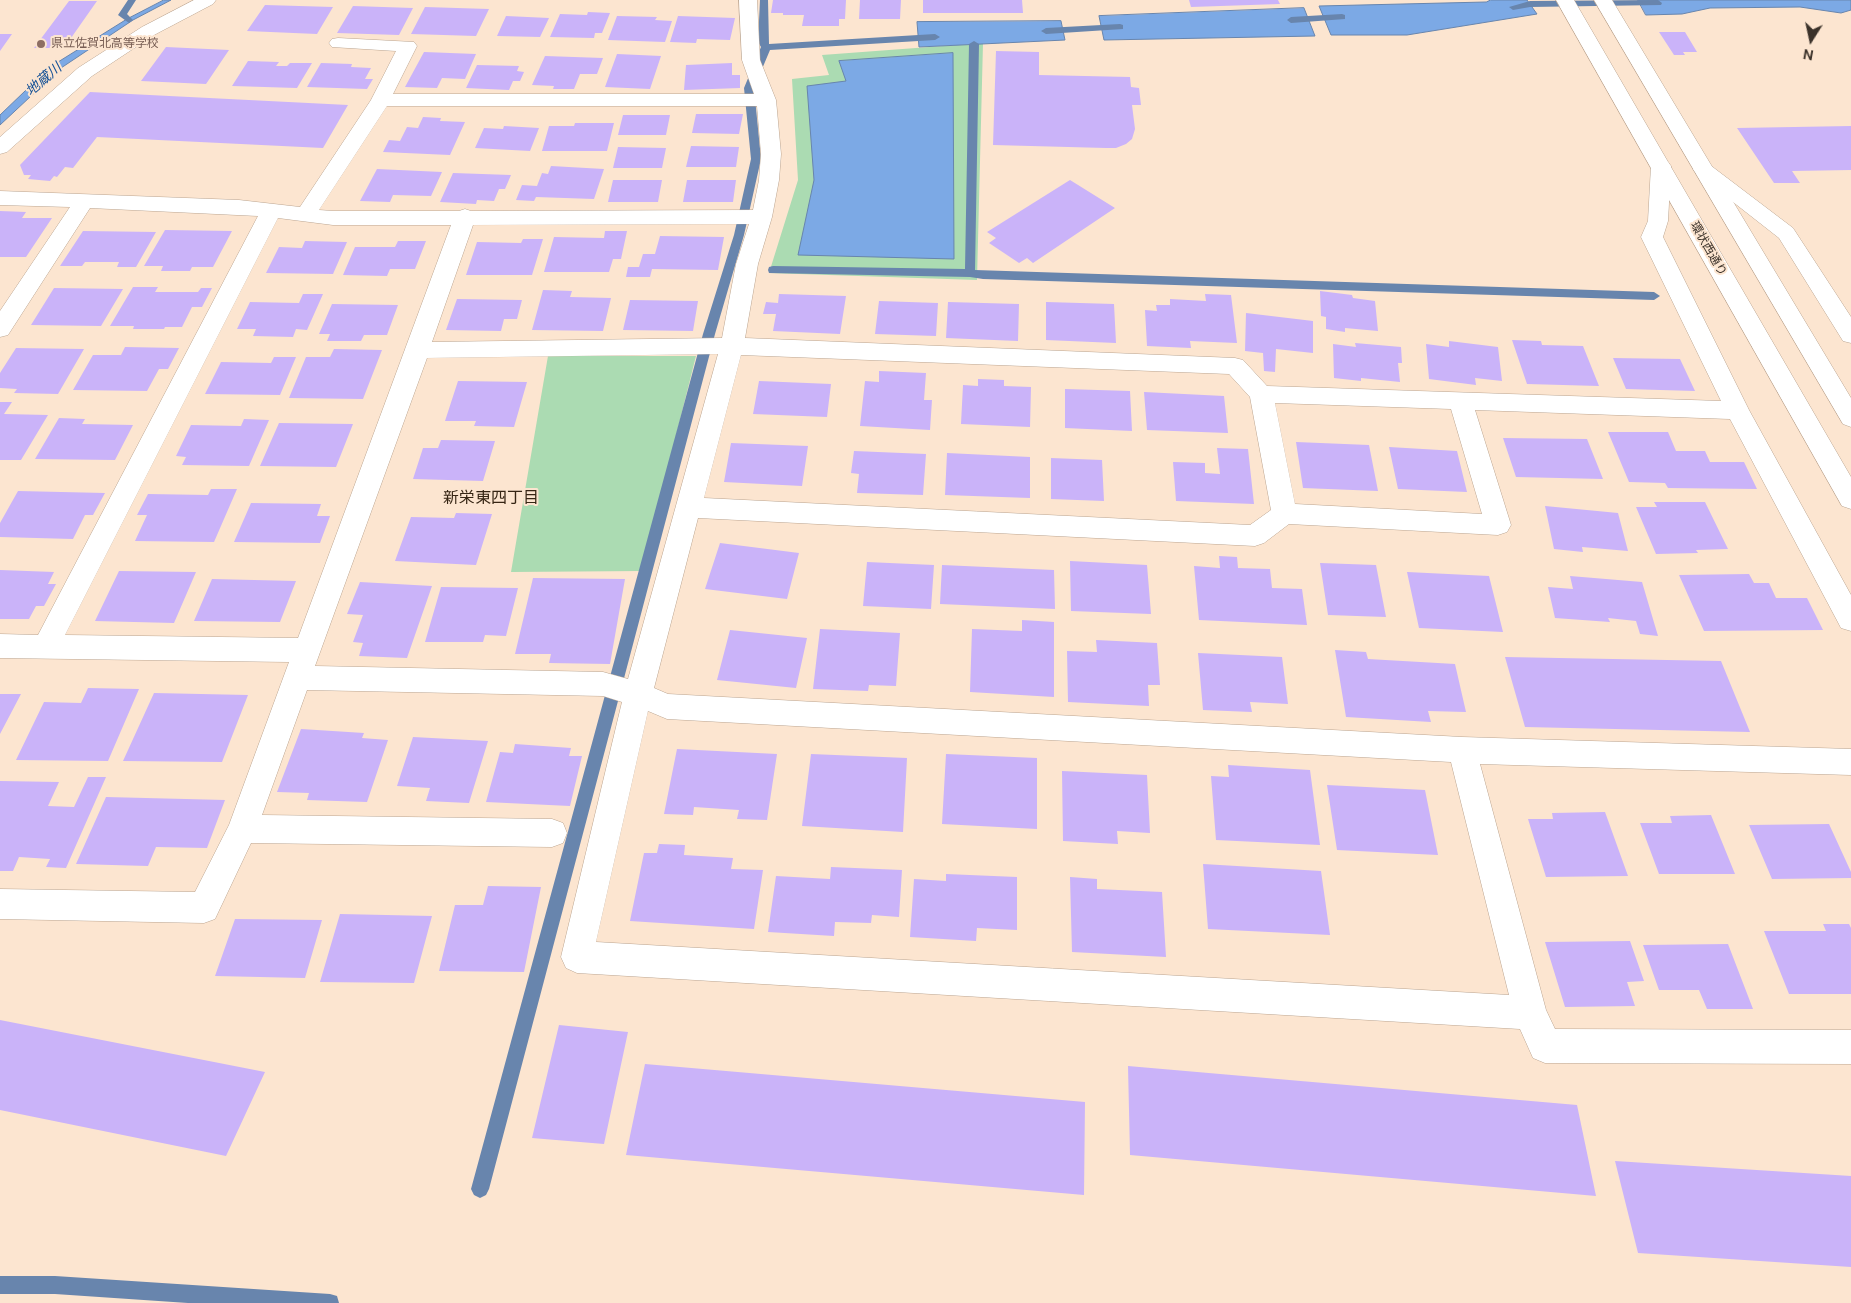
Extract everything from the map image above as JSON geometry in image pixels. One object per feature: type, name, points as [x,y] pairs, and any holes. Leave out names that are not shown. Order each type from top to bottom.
[{"type":"main road","points":[[0,148],[86,72],[148,30],[207,0]]},
{"type":"main road","points":[[748,0],[755,86],[771,154],[769,180],[762,217],[748,264],[732,346],[638,694],[577,957],[1530,1013]]},
{"type":"main road","name":"環状西通り","points":[[1565,0],[1851,499]]},
{"type":"main road","points":[[1603,0],[1851,418]]},
{"type":"main road","points":[[305,214],[381,100],[408,46],[338,43]]},
{"type":"main road","points":[[381,100],[755,86]]},
{"type":"main road","points":[[1660,166],[1658,221],[1652,237],[1737,410],[1851,620]]},
{"type":"main road","points":[[1702,169],[1786,233],[1851,334]]},
{"type":"main road","points":[[0,198],[239,207],[333,218],[465,216],[762,217]]},
{"type":"main road","points":[[0,329],[85,200]]},
{"type":"main road","points":[[46,646],[271,211]]},
{"type":"main road","points":[[0,904],[204,908],[242,829],[418,350],[465,216]]},
{"type":"main road","points":[[418,350],[732,346],[1235,366],[1261,394],[1284,514]]},
{"type":"main road","points":[[1261,394],[1737,410]]},
{"type":"main road","points":[[688,506],[1255,536],[1284,514],[1498,524],[1460,401]]},
{"type":"main road","points":[[0,646],[308,650]]},
{"type":"main road","points":[[297,678],[602,684],[638,694],[667,706],[1462,750],[1851,762]]},
{"type":"main road","points":[[1462,750],[1530,1013],[1544,1046],[1851,1047]]},
{"type":"main road","points":[[242,829],[552,833]]},
{"type":"green space","points":[[983,43],[977,280],[769,273],[798,180],[792,79],[829,75],[822,55]]},
{"type":"green space","points":[[548,356],[696,356],[642,571],[511,572]]},
{"type":"water","name":"地蔵川","points":[[164,0],[171,0],[133,20],[61,68],[0,125],[0,115],[50,67],[127,19]]},
{"type":"water","points":[[1491,0],[1527,0],[1537,14],[1407,35],[1331,35],[1319,6],[1486,2]]},
{"type":"water","points":[[1638,0],[1851,0],[1851,10],[1841,13],[1800,7],[1710,8],[1682,14],[1646,15]]},
{"type":"water","points":[[1304,8],[1315,36],[1104,40],[1099,16]]},
{"type":"water","points":[[1061,21],[1065,40],[919,47],[917,22]]},
{"type":"water","points":[[953,53],[954,259],[798,255],[814,180],[807,86],[846,81],[839,61]]},
{"type":"building","points":[[773,0],[846,0],[845,19],[839,19],[839,26],[802,26],[804,15],[771,13]]},
{"type":"building","points":[[860,0],[901,0],[900,19],[859,19]]},
{"type":"building","points":[[923,0],[1022,0],[1023,13],[923,13]]},
{"type":"building","points":[[1189,0],[1278,0],[1280,4],[1191,7]]},
{"type":"building","points":[[69,1],[97,1],[64,48],[34,48]]},
{"type":"building","points":[[265,5],[333,7],[317,34],[247,31]]},
{"type":"building","points":[[353,6],[413,8],[399,35],[337,33]]},
{"type":"building","points":[[425,7],[489,9],[476,36],[411,34]]},
{"type":"building","points":[[588,12],[610,13],[602,33],[595,33],[594,38],[550,37],[560,14],[587,15]]},
{"type":"building","points":[[506,16],[549,18],[540,37],[497,36]]},
{"type":"building","points":[[617,16],[657,17],[655,20],[672,21],[665,42],[608,40]]},
{"type":"building","points":[[678,16],[735,18],[730,40],[697,39],[696,43],[670,42]]},
{"type":"building","points":[[1659,32],[1685,32],[1697,52],[1683,52],[1685,55],[1674,55]]},
{"type":"building","points":[[0,34],[12,34],[0,51]]},
{"type":"building","points":[[166,47],[229,50],[206,84],[141,81]]},
{"type":"building","points":[[996,51],[1039,52],[1039,75],[1130,77],[1131,87],[1139,88],[1141,105],[1132,105],[1135,129],[1132,139],[1116,148],[993,145]]},
{"type":"building","points":[[424,52],[476,54],[465,79],[442,78],[437,88],[405,87]]},
{"type":"building","points":[[617,54],[661,56],[650,89],[605,87]]},
{"type":"building","points":[[545,56],[603,58],[597,74],[580,74],[574,89],[553,89],[554,86],[532,85]]},
{"type":"building","points":[[248,61],[279,62],[276,66],[287,66],[290,63],[312,63],[297,88],[232,86]]},
{"type":"building","points":[[321,63],[352,64],[351,67],[371,68],[365,79],[373,79],[367,89],[307,87]]},
{"type":"building","points":[[732,63],[732,75],[740,75],[740,88],[684,90],[686,65]]},
{"type":"building","points":[[477,65],[519,66],[517,71],[524,72],[520,81],[513,81],[509,90],[466,88]]},
{"type":"building","points":[[90,92],[348,105],[323,148],[97,137],[73,168],[65,167],[57,177],[54,176],[50,181],[28,179],[31,175],[24,175],[20,165]]},
{"type":"building","points":[[696,114],[743,114],[739,134],[692,133]]},
{"type":"building","points":[[623,115],[670,115],[666,135],[618,135]]},
{"type":"building","points":[[423,117],[441,118],[440,121],[465,122],[450,155],[383,152],[389,140],[400,141],[407,127],[418,128]]},
{"type":"building","points":[[575,123],[614,123],[607,151],[542,151],[549,126],[574,126]]},
{"type":"building","points":[[504,126],[539,128],[530,151],[475,148],[484,128],[503,129]]},
{"type":"building","points":[[1851,126],[1851,170],[1792,171],[1800,183],[1774,183],[1737,128]]},
{"type":"building","points":[[691,146],[739,147],[736,167],[686,167]]},
{"type":"building","points":[[618,147],[666,148],[662,168],[613,168]]},
{"type":"building","points":[[551,166],[604,169],[594,199],[536,197],[534,201],[516,200],[522,185],[537,186],[542,173],[548,174]]},
{"type":"building","points":[[377,169],[442,172],[431,196],[393,195],[390,202],[360,201]]},
{"type":"building","points":[[453,173],[511,175],[505,189],[499,189],[494,201],[477,200],[476,204],[440,202]]},
{"type":"building","points":[[613,180],[662,180],[658,202],[608,202]]},
{"type":"building","points":[[687,180],[736,180],[733,202],[683,202]]},
{"type":"building","points":[[1070,180],[1115,208],[1033,263],[1027,258],[1019,263],[989,243],[996,238],[987,232]]},
{"type":"building","points":[[0,211],[26,212],[22,218],[52,218],[26,257],[0,257]]},
{"type":"building","points":[[165,230],[232,231],[213,267],[192,267],[190,271],[161,271],[163,266],[144,266]]},
{"type":"building","points":[[83,231],[156,232],[136,267],[117,267],[119,262],[85,262],[82,266],[60,266]]},
{"type":"building","points":[[605,231],[627,231],[621,259],[613,259],[609,272],[544,272],[554,237],[604,238]]},
{"type":"building","points":[[660,236],[724,237],[718,270],[652,269],[650,277],[626,277],[628,267],[639,267],[643,254],[655,254]]},
{"type":"building","points":[[523,239],[543,239],[532,275],[466,275],[477,242],[521,243]]},
{"type":"building","points":[[305,241],[347,242],[333,274],[266,273],[279,247],[302,248]]},
{"type":"building","points":[[398,241],[426,241],[415,269],[390,269],[387,276],[343,275],[355,247],[395,247]]},
{"type":"building","points":[[133,287],[158,287],[155,292],[198,292],[201,288],[212,288],[202,307],[192,307],[182,327],[133,329],[134,326],[110,326]]},
{"type":"building","points":[[54,288],[123,289],[101,326],[31,325]]},
{"type":"building","points":[[543,290],[572,291],[570,297],[611,298],[603,331],[532,330]]},
{"type":"building","points":[[1320,291],[1352,295],[1353,298],[1375,301],[1378,331],[1345,328],[1345,332],[1326,329],[1326,317],[1321,316]]},
{"type":"building","points":[[303,294],[323,294],[307,330],[296,329],[293,337],[253,336],[256,329],[237,329],[250,302],[299,303]]},
{"type":"building","points":[[779,294],[846,296],[840,334],[773,331],[776,314],[763,314],[766,302],[778,303]]},
{"type":"building","points":[[1205,294],[1231,295],[1237,343],[1190,341],[1191,348],[1147,346],[1145,310],[1157,311],[1156,305],[1170,305],[1170,299],[1206,301]]},
{"type":"building","points":[[457,299],[522,300],[517,319],[504,319],[501,331],[446,330]]},
{"type":"building","points":[[630,300],[698,301],[693,331],[623,330]]},
{"type":"building","points":[[879,301],[938,303],[936,336],[875,334]]},
{"type":"building","points":[[948,302],[1019,304],[1018,341],[946,338]]},
{"type":"building","points":[[1046,302],[1114,304],[1116,343],[1046,340]]},
{"type":"building","points":[[332,304],[398,305],[387,335],[364,335],[361,341],[327,341],[330,334],[319,334]]},
{"type":"building","points":[[1246,313],[1313,321],[1313,353],[1276,349],[1275,372],[1264,371],[1263,353],[1245,351]]},
{"type":"building","points":[[1512,340],[1541,341],[1542,345],[1583,346],[1599,386],[1527,384]]},
{"type":"building","points":[[1449,341],[1498,347],[1502,381],[1475,378],[1476,385],[1429,379],[1426,344],[1449,347]]},
{"type":"building","points":[[1355,343],[1401,347],[1402,363],[1398,363],[1400,382],[1361,378],[1361,381],[1334,378],[1333,344],[1356,347]]},
{"type":"building","points":[[125,347],[179,348],[168,369],[159,369],[147,391],[73,390],[93,355],[121,355]]},
{"type":"building","points":[[16,348],[84,349],[58,394],[14,393],[17,389],[0,388],[0,373]]},
{"type":"building","points":[[334,349],[382,350],[363,399],[289,398],[306,357],[330,357]]},
{"type":"building","points":[[274,357],[296,357],[280,395],[205,394],[221,362],[271,363]]},
{"type":"building","points":[[1613,358],[1680,359],[1695,391],[1626,389]]},
{"type":"building","points":[[879,371],[926,373],[924,400],[932,400],[930,430],[860,426],[865,381],[879,382]]},
{"type":"building","points":[[978,379],[1004,380],[1004,386],[1031,387],[1030,427],[961,424],[963,385],[978,386]]},
{"type":"building","points":[[458,381],[527,382],[514,427],[474,426],[476,421],[445,421]]},
{"type":"building","points":[[759,381],[831,384],[827,417],[753,414]]},
{"type":"building","points":[[1065,389],[1130,391],[1132,431],[1065,428]]},
{"type":"building","points":[[1144,392],[1224,396],[1228,433],[1147,430]]},
{"type":"building","points":[[0,402],[12,402],[4,414],[48,415],[21,460],[0,460]]},
{"type":"building","points":[[59,418],[85,419],[82,424],[133,425],[115,460],[35,459]]},
{"type":"building","points":[[244,419],[269,420],[249,466],[182,465],[186,457],[176,456],[191,425],[241,426]]},
{"type":"building","points":[[279,423],[353,424],[336,467],[260,466]]},
{"type":"building","points":[[1608,432],[1668,432],[1676,451],[1705,451],[1710,462],[1744,462],[1757,489],[1668,488],[1665,483],[1629,482]]},
{"type":"building","points":[[1503,438],[1587,439],[1603,479],[1516,477]]},
{"type":"building","points":[[441,440],[495,441],[483,481],[413,479],[423,448],[438,448]]},
{"type":"building","points":[[1296,442],[1369,445],[1378,491],[1303,488]]},
{"type":"building","points":[[731,443],[808,446],[802,486],[724,482]]},
{"type":"building","points":[[1389,447],[1457,451],[1467,492],[1398,489]]},
{"type":"building","points":[[1217,448],[1248,449],[1254,504],[1176,501],[1173,462],[1205,463],[1205,473],[1220,474]]},
{"type":"building","points":[[854,451],[926,454],[923,495],[857,493],[859,474],[851,473]]},
{"type":"building","points":[[947,453],[1030,457],[1030,498],[945,495]]},
{"type":"building","points":[[1051,458],[1102,460],[1104,501],[1051,499]]},
{"type":"building","points":[[211,489],[237,489],[214,542],[135,541],[147,515],[137,515],[148,494],[208,495]]},
{"type":"building","points":[[18,491],[105,493],[93,515],[85,515],[73,539],[0,537],[0,523]]},
{"type":"building","points":[[1654,502],[1705,502],[1728,549],[1696,550],[1698,553],[1656,554],[1636,507],[1657,507]]},
{"type":"building","points":[[251,503],[321,504],[317,516],[330,516],[320,543],[234,542]]},
{"type":"building","points":[[1545,506],[1618,513],[1628,551],[1582,547],[1583,552],[1554,549]]},
{"type":"building","points":[[456,513],[492,514],[476,565],[395,561],[411,517],[454,518]]},
{"type":"building","points":[[720,543],[799,553],[787,599],[705,589]]},
{"type":"building","points":[[1219,556],[1237,557],[1238,568],[1270,569],[1272,588],[1302,589],[1307,625],[1199,620],[1194,566],[1220,568]]},
{"type":"building","points":[[1070,561],[1147,565],[1151,614],[1071,611]]},
{"type":"building","points":[[867,562],[934,565],[931,609],[863,606]]},
{"type":"building","points":[[1320,563],[1376,565],[1386,617],[1328,615]]},
{"type":"building","points":[[942,565],[1054,570],[1055,609],[940,604]]},
{"type":"building","points":[[0,570],[54,572],[48,584],[56,584],[44,606],[36,606],[29,619],[0,619]]},
{"type":"building","points":[[119,571],[196,572],[174,623],[95,621]]},
{"type":"building","points":[[1407,572],[1489,576],[1503,632],[1419,628]]},
{"type":"building","points":[[1749,574],[1754,583],[1769,583],[1776,598],[1807,598],[1823,630],[1704,631],[1679,575]]},
{"type":"building","points":[[1570,576],[1642,582],[1658,636],[1640,634],[1636,621],[1608,618],[1610,622],[1555,618],[1548,587],[1573,589]]},
{"type":"building","points":[[533,578],[625,579],[610,664],[549,663],[551,654],[515,654]]},
{"type":"building","points":[[212,579],[296,581],[280,622],[194,621]]},
{"type":"building","points":[[360,582],[432,586],[407,658],[359,656],[363,643],[353,642],[363,615],[347,614]]},
{"type":"building","points":[[441,587],[518,588],[506,636],[485,635],[483,642],[425,642]]},
{"type":"building","points":[[1022,620],[1054,622],[1054,697],[970,692],[972,629],[1022,631]]},
{"type":"building","points":[[820,629],[900,633],[896,686],[869,685],[868,691],[813,689]]},
{"type":"building","points":[[730,630],[807,638],[796,688],[717,680]]},
{"type":"building","points":[[1096,640],[1157,643],[1160,685],[1148,685],[1149,706],[1068,702],[1067,651],[1097,652]]},
{"type":"building","points":[[1335,650],[1366,652],[1368,659],[1455,664],[1466,712],[1428,711],[1431,722],[1346,717]]},
{"type":"building","points":[[1198,653],[1282,657],[1288,704],[1250,702],[1252,712],[1203,710]]},
{"type":"building","points":[[1505,657],[1721,661],[1750,732],[1525,727]]},
{"type":"building","points":[[88,688],[139,689],[108,761],[16,760],[44,702],[81,703]]},
{"type":"building","points":[[154,693],[248,695],[222,762],[123,761]]},
{"type":"building","points":[[0,694],[21,694],[0,734]]},
{"type":"building","points":[[301,729],[364,733],[362,738],[388,740],[367,802],[307,800],[309,793],[277,792]]},
{"type":"building","points":[[413,737],[488,741],[469,803],[426,801],[430,788],[397,786]]},
{"type":"building","points":[[515,744],[571,748],[569,756],[582,756],[570,806],[486,802],[500,752],[513,753]]},
{"type":"building","points":[[677,749],[777,754],[767,820],[737,819],[739,810],[694,807],[693,815],[664,814]]},
{"type":"building","points":[[811,754],[907,758],[903,832],[802,826]]},
{"type":"building","points":[[946,754],[1037,758],[1037,829],[942,824]]},
{"type":"building","points":[[1228,765],[1310,770],[1320,845],[1216,840],[1211,776],[1229,777]]},
{"type":"building","points":[[1062,771],[1147,775],[1150,833],[1117,831],[1118,844],[1063,841]]},
{"type":"building","points":[[88,777],[106,777],[66,868],[46,867],[50,859],[19,857],[13,871],[0,871],[0,781],[59,782],[48,806],[74,807]]},
{"type":"building","points":[[1327,785],[1425,790],[1438,855],[1337,850]]},
{"type":"building","points":[[106,797],[225,800],[207,848],[156,847],[148,866],[76,864]]},
{"type":"building","points":[[1605,812],[1628,876],[1546,877],[1528,819],[1553,819],[1552,813]]},
{"type":"building","points":[[1711,815],[1735,874],[1659,874],[1640,823],[1672,823],[1670,816]]},
{"type":"building","points":[[1829,824],[1851,872],[1851,878],[1772,879],[1749,825]]},
{"type":"building","points":[[659,844],[685,845],[684,855],[733,858],[731,869],[763,870],[754,929],[630,921],[644,853],[657,853]]},
{"type":"building","points":[[1203,864],[1321,871],[1330,935],[1208,929]]},
{"type":"building","points":[[831,867],[902,870],[899,917],[872,915],[871,923],[835,922],[834,936],[768,932],[776,876],[830,879]]},
{"type":"building","points":[[946,874],[1017,877],[1017,930],[977,928],[976,941],[910,937],[914,879],[946,881]]},
{"type":"building","points":[[1070,877],[1097,879],[1097,889],[1162,892],[1166,957],[1072,952]]},
{"type":"building","points":[[488,886],[541,887],[524,972],[439,971],[455,905],[483,905]]},
{"type":"building","points":[[340,914],[432,916],[414,983],[320,982]]},
{"type":"building","points":[[235,919],[322,920],[305,978],[215,976]]},
{"type":"building","points":[[1823,924],[1849,924],[1851,928],[1851,994],[1789,994],[1764,931],[1826,931]]},
{"type":"building","points":[[1630,941],[1644,981],[1627,982],[1635,1006],[1565,1007],[1545,942]]},
{"type":"building","points":[[1728,944],[1753,1009],[1707,1009],[1699,990],[1659,990],[1643,945]]},
{"type":"building","points":[[0,1020],[265,1072],[226,1156],[0,1110]]},
{"type":"building","points":[[559,1025],[628,1032],[604,1144],[532,1138]]},
{"type":"building","points":[[645,1064],[1085,1102],[1084,1195],[626,1155]]},
{"type":"building","points":[[1128,1066],[1577,1105],[1596,1196],[1130,1155]]},
{"type":"building","points":[[1615,1161],[1851,1176],[1851,1267],[1638,1253]]},
{"type":"waterway","points":[[129,20],[122,15],[132,0]]},
{"type":"waterway","points":[[764,0],[763,42],[766,47]]},
{"type":"waterway","points":[[1513,7],[1530,4],[1658,3]]},
{"type":"waterway","points":[[1291,20],[1342,17]]},
{"type":"waterway","points":[[1046,31],[1120,27]]},
{"type":"waterway","points":[[766,47],[935,37]]},
{"type":"waterway","points":[[970,273],[974,44]]},
{"type":"waterway","points":[[480,1189],[709,334],[739,235],[756,159],[749,88],[766,47]]},
{"type":"waterway","points":[[773,270],[970,273]]},
{"type":"waterway","points":[[970,273],[983,275],[1654,296]]},
{"type":"waterway","points":[[0,1285],[55,1285],[330,1303]]},
{"type":"place","name":"県立佐賀北高等学校","points":[[41,44]]},
{"type":"district","name":"新栄東四丁目","points":[[491,499]]}]
